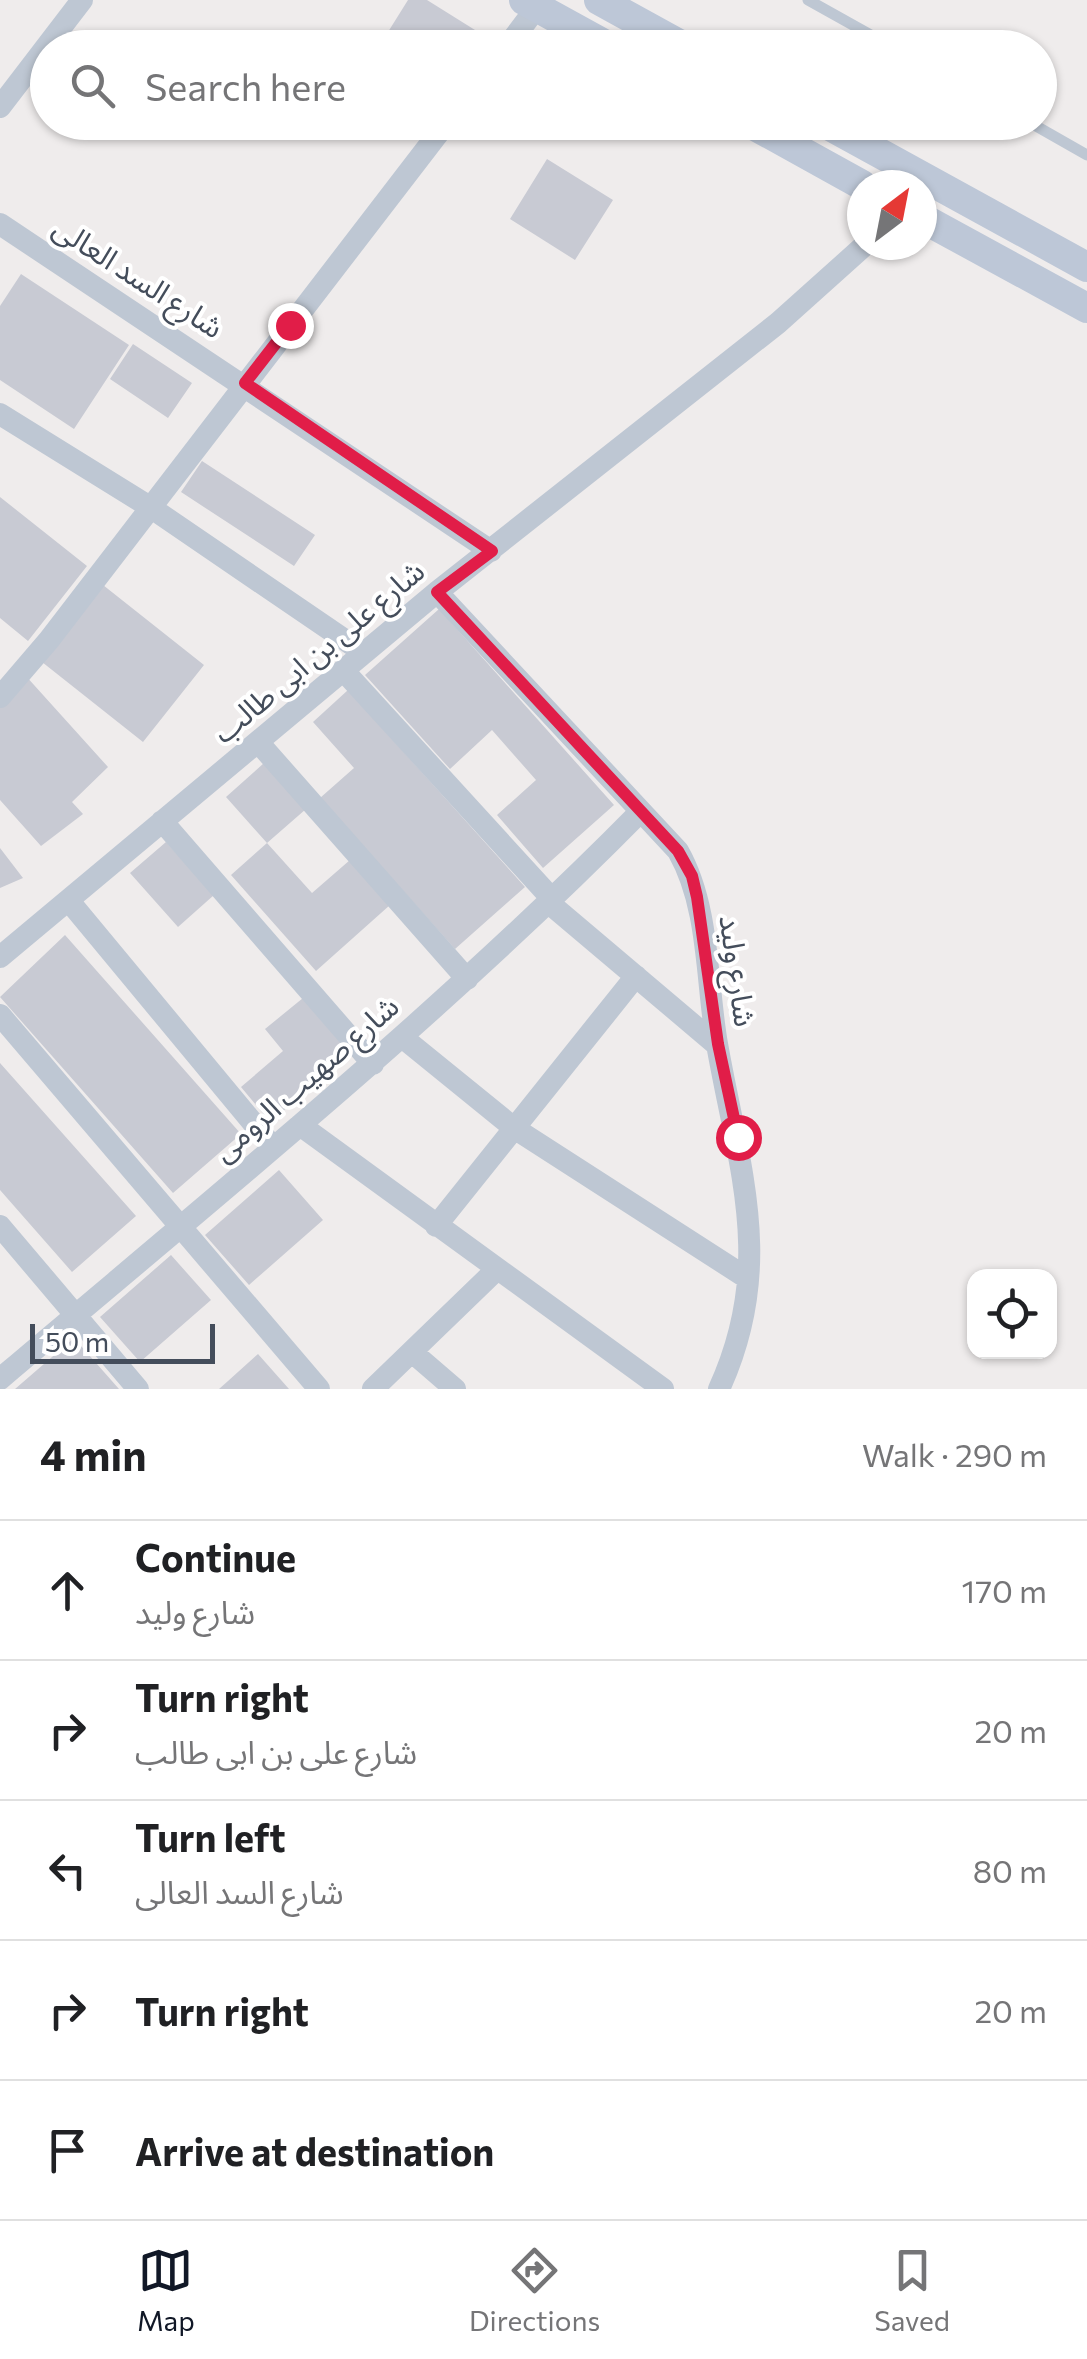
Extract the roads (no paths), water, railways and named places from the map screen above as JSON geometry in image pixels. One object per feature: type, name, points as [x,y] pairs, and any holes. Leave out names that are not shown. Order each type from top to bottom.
[{"type":"main road","points":[[600,0],[654,30]]},
{"type":"main road","points":[[531,4],[578,30]]},
{"type":"main road","points":[[781,140],[847,177]]},
{"type":"main road","points":[[853,140],[902,170]]},
{"type":"main road","points":[[937,190],[1087,267]]},
{"type":"main road","points":[[937,226],[1087,308]]},
{"type":"street","points":[[59,30],[82,0]]},
{"type":"street","points":[[516,30],[531,4]]},
{"type":"street","points":[[0,107],[30,68]]},
{"type":"street","points":[[3,686],[150,508],[434,140]]},
{"type":"street","name":"شارع السد العالى","points":[[0,224],[245,383],[492,551]]},
{"type":"street","name":"شارع على بن ابى طالب","points":[[0,957],[437,592],[778,323],[847,260]]},
{"type":"street","points":[[0,414],[150,508],[364,653]]},
{"type":"street","name":"شارع وليد","points":[[437,592],[678,851],[692,876],[751,1219],[739,1334],[719,1389]]},
{"type":"street","points":[[344,670],[551,902],[718,1044]]},
{"type":"street","points":[[258,742],[467,978]]},
{"type":"street","name":"شارع صهيب الرومى","points":[[0,1379],[373,1064],[551,902],[640,812]]},
{"type":"street","points":[[162,821],[373,1064]]},
{"type":"street","points":[[69,901],[273,1148]]},
{"type":"street","points":[[436,1226],[636,976]]},
{"type":"street","points":[[0,1016],[318,1389]]},
{"type":"street","points":[[402,1038],[514,1128],[747,1278]]},
{"type":"street","points":[[300,1126],[495,1271],[664,1389]]},
{"type":"street","points":[[0,1226],[138,1389]]},
{"type":"street","points":[[373,1389],[495,1271]]},
{"type":"street","points":[[412,1352],[455,1389]]},
{"type":"lane","points":[[808,0],[862,30]]},
{"type":"lane","points":[[1057,138],[1087,155]]}]
